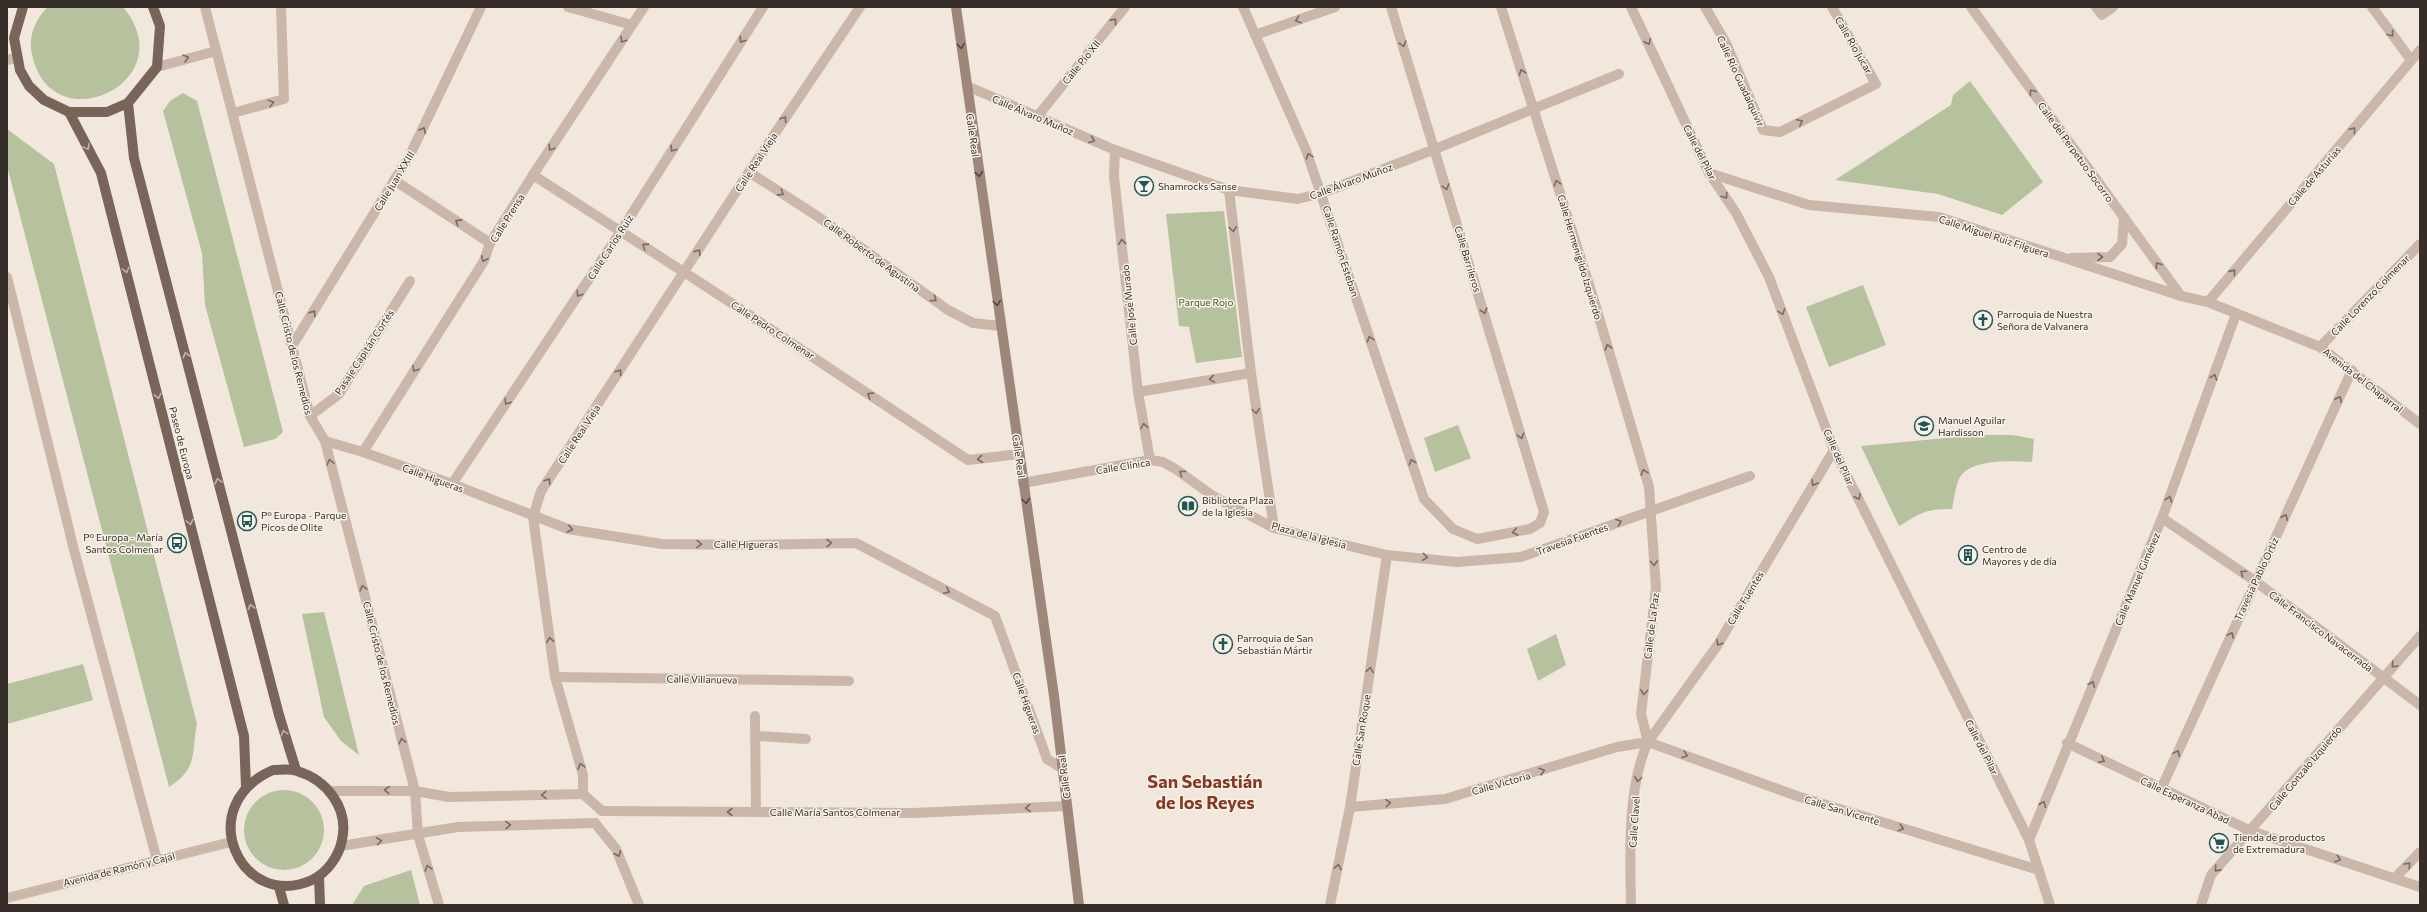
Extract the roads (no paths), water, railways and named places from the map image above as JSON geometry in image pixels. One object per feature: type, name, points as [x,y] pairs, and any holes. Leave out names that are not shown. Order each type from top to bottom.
[{"type":"main road","points":[[23,7],[14,38],[12,59],[29,86],[44,100],[69,112],[107,112],[128,103],[157,67],[160,26],[153,7]]},
{"type":"main road","points":[[128,103],[134,158],[279,715],[296,770]]},
{"type":"main road","name":"Paseo de Europa","points":[[69,112],[101,173],[244,736],[246,787]]},
{"type":"main road","points":[[273,770],[296,770],[314,778],[330,791],[339,806],[343,819],[344,832],[340,846],[332,862],[319,876],[299,886],[279,887],[260,880],[245,868],[237,856],[231,842],[230,820],[236,802],[246,787],[259,776],[273,770]]},
{"type":"main road","points":[[319,876],[320,905]]},
{"type":"main road","points":[[279,887],[284,905]]},
{"type":"street","name":"Calle Cristo de los Remedios","points":[[205,7],[310,416],[325,441],[415,791],[418,835],[439,905]]},
{"type":"street","points":[[233,113],[284,99],[281,7]]},
{"type":"street","name":"Calle Juan XXIII","points":[[292,346],[410,155],[481,7]]},
{"type":"street","points":[[568,7],[632,26]]},
{"type":"street","name":"Calle Prensa","points":[[363,452],[484,261],[490,243],[644,7]]},
{"type":"street","name":"Calle Carlos Ruiz","points":[[452,484],[620,231],[764,7]]},
{"type":"street","name":"Calle Real Vieja","points":[[583,794],[583,775],[555,677],[533,517],[541,491],[749,172],[860,7]]},
{"type":"street","name":"Calle Real","points":[[956,7],[1063,769],[1079,905]]},
{"type":"street","name":"Calle Pío XII","points":[[1037,117],[1125,7]]},
{"type":"street","name":"Calle Ramón Esteban","points":[[1243,7],[1306,150],[1322,193],[1424,499]]},
{"type":"street","points":[[1255,35],[1335,7]]},
{"type":"street","name":"Calle Barrileros","points":[[1391,7],[1544,512],[1540,523],[1530,529],[1477,539],[1453,529],[1424,499]]},
{"type":"street","name":"Calle Hermenigildo Izquierdo","points":[[1501,7],[1593,297],[1647,479],[1651,510]]},
{"type":"street","name":"Calle del Pilar","points":[[1631,7],[1709,173],[1736,213],[1769,277],[1834,450],[2029,840],[2050,905]]},
{"type":"street","name":"Calle Río Guadalquivir","points":[[1705,7],[1726,43],[1764,130],[1780,132],[1876,84]]},
{"type":"street","name":"Calle Río Júcar","points":[[1832,7],[1876,84]]},
{"type":"street","name":"Calle del Perpetuo Socorro","points":[[1971,7],[2181,296]]},
{"type":"street","points":[[2099,11],[2113,7]]},
{"type":"street","points":[[2372,7],[2411,60]]},
{"type":"street","name":"Calle de Asturias","points":[[2208,302],[2420,50]]},
{"type":"street","points":[[157,67],[216,52]]},
{"type":"street","name":"Calle Álvaro Muñoz","points":[[966,86],[1115,150],[1229,190],[1298,200],[1322,193],[1435,149],[1619,74]]},
{"type":"street","name":"Calle José Murado","points":[[1115,150],[1114,176],[1138,392],[1150,460]]},
{"type":"street","name":"Calle Roberto de Agustina","points":[[749,172],[817,216],[948,310],[973,322],[1000,326]]},
{"type":"street","name":"Calle Miguel Ruiz Filguera","points":[[1709,173],[1809,205],[1939,217],[2181,296],[2208,302]]},
{"type":"street","name":"Calle Pedro Colmenar","points":[[533,175],[685,272],[968,460],[1019,454]]},
{"type":"street","points":[[394,180],[490,243]]},
{"type":"street","points":[[1229,190],[1251,373],[1274,528]]},
{"type":"street","points":[[2061,258],[2110,257],[2122,244],[2124,217]]},
{"type":"street","name":"Calle Lorenzo Colmenar","points":[[2320,347],[2420,244]]},
{"type":"street","points":[[7,277],[74,550],[158,860]]},
{"type":"street","name":"Pasaje Capitán Cortés","points":[[310,416],[339,394],[410,281]]},
{"type":"street","name":"Avenida del Chaparral","points":[[2208,302],[2320,347],[2352,370],[2420,424]]},
{"type":"street","name":"Calle Manuel Giménez","points":[[2029,840],[2067,743],[2162,518],[2236,314]]},
{"type":"street","name":"Travesía Pablo Ortiz","points":[[2161,789],[2352,370]]},
{"type":"street","points":[[1138,392],[1251,373]]},
{"type":"street","name":"Calle Higueras","points":[[325,441],[363,452],[452,484],[533,517],[568,529],[662,544],[752,545],[856,543],[995,616],[1047,759],[1063,769]]},
{"type":"street","name":"Calle Fuentes","points":[[1648,742],[1717,646],[1834,450]]},
{"type":"street","name":"Calle Clínica","points":[[1023,483],[1150,460],[1162,462],[1178,470],[1213,496]]},
{"type":"street","name":"Travesía Fuentes","points":[[1387,555],[1457,562],[1520,557],[1750,476]]},
{"type":"street","name":"Plaza de la Iglesia","points":[[1213,496],[1274,528],[1387,555]]},
{"type":"street","name":"Calle de La Paz","points":[[1648,742],[1641,714],[1656,588],[1651,510]]},
{"type":"street","name":"Calle Francisco Navacerrada","points":[[2162,518],[2255,581],[2420,705]]},
{"type":"street","name":"Calle San Roque","points":[[1330,905],[1350,807],[1387,555]]},
{"type":"street","name":"Calle Gonzalo Izquierdo","points":[[2201,905],[2211,875],[2420,636]]},
{"type":"street","name":"Calle Villanueva","points":[[555,677],[849,681]]},
{"type":"street","points":[[755,716],[756,812]]},
{"type":"street","points":[[756,736],[806,739]]},
{"type":"street","name":"Calle Victoria","points":[[1350,807],[1445,799],[1617,747],[1648,742]]},
{"type":"street","name":"Calle San Vicente","points":[[1648,742],[1797,796],[2039,870]]},
{"type":"street","name":"Calle Clavel","points":[[1631,905],[1633,813],[1640,759],[1648,742]]},
{"type":"street","name":"Calle Esperanza Abad","points":[[2067,743],[2251,831],[2420,887]]},
{"type":"street","points":[[330,791],[415,791],[449,797],[583,794],[602,811],[595,823]]},
{"type":"street","name":"Calle María Santos Colmenar","points":[[602,811],[913,813],[1067,806]]},
{"type":"street","points":[[340,846],[418,835],[458,827],[595,823]]},
{"type":"street","points":[[595,823],[616,849],[639,905]]},
{"type":"street","name":"Avenida de Ramón y Cajal","points":[[7,898],[231,842]]},
{"type":"street","points":[[2395,878],[2420,852]]},
{"type":"place","name":"Shamrocks Sanse","points":[[1144,186]]},
{"type":"place","name":"Parroquia de Nuestra Señora de Valvanera","points":[[1983,320]]},
{"type":"place","name":"Manuel Aguilar Hardisson","points":[[1924,426]]},
{"type":"place","name":"Biblioteca Plaza de la Iglesia","points":[[1188,506]]},
{"type":"place","name":"Pº Europa - Parque Picos de Olite","points":[[247,521]]},
{"type":"place","name":"Pº Europa - María Santos Colmenar","points":[[177,543]]},
{"type":"place","name":"Centro de Mayores y de día","points":[[1968,555]]},
{"type":"place","name":"Parroquia de San Sebastián Mártir","points":[[1223,644]]},
{"type":"place","name":"Tienda de productos de Extremadura","points":[[2219,843]]},
{"type":"district","name":"San Sebastián de los Reyes","points":[[1205,791]]},
{"type":"park label","name":"Parque Rojo","points":[[1206,302]]}]
